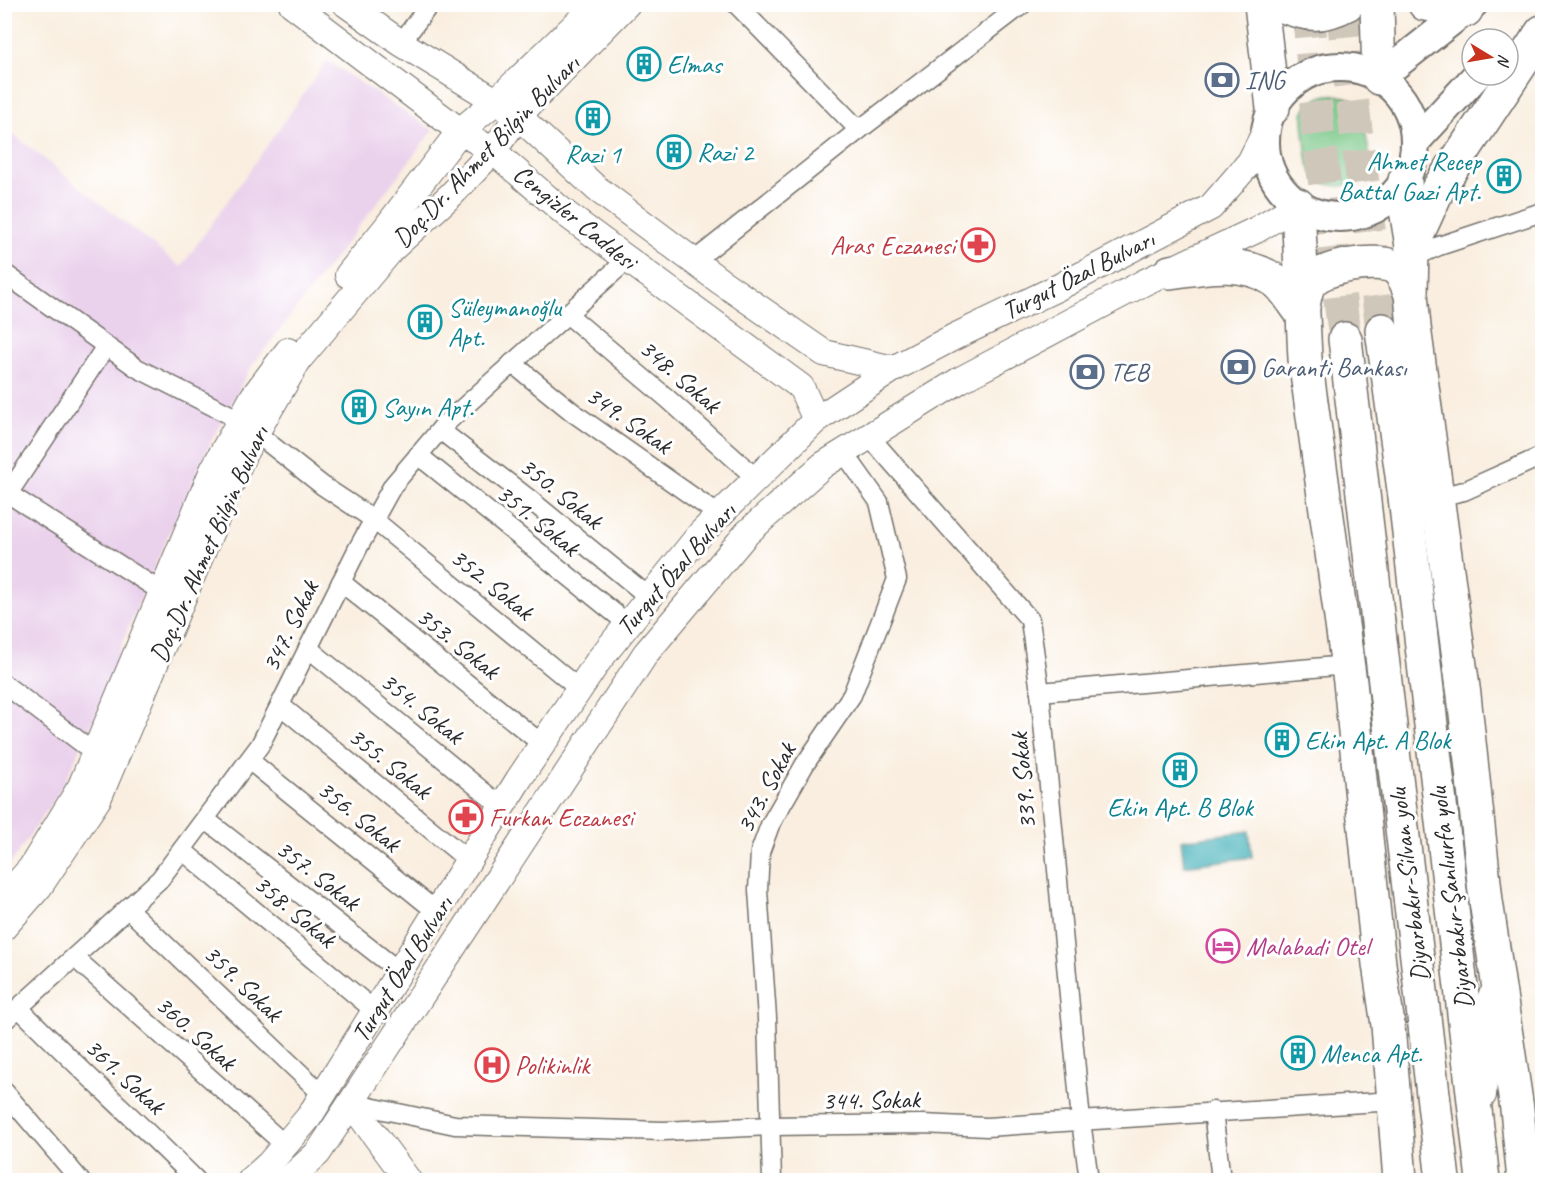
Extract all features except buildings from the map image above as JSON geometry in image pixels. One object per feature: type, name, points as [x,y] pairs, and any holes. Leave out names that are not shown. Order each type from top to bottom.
[{"type":"highway","points":[[1261,4],[1269,120]]},
{"type":"highway","points":[[1278,4],[1299,12],[1319,15],[1347,4]]},
{"type":"highway","points":[[1377,4],[1379,78]]},
{"type":"highway","points":[[1425,4],[1469,7]]},
{"type":"highway","points":[[1412,252],[1438,189],[1542,31]]},
{"type":"highway","points":[[1405,180],[1406,209],[1412,252],[1411,294],[1464,695],[1486,902],[1517,1109],[1524,1180]]},
{"type":"highway","points":[[1298,205],[1301,312],[1305,359],[1347,665],[1379,964],[1389,1025],[1400,1180]]},
{"type":"highway","points":[[1301,312],[1310,283],[1327,271],[1358,262],[1393,267],[1403,276],[1411,294]]},
{"type":"highway","points":[[1170,272],[1220,265],[1251,270],[1276,281],[1301,312]]},
{"type":"highway","name":"Diyarbakır-Şanlıurfa yolu","points":[[1382,330],[1405,497],[1483,1180]]},
{"type":"highway","name":"Diyarbakır-Silvan yolu","points":[[1345,339],[1443,1180]]},
{"type":"highway","points":[[1436,1122],[1436,1180]]},
{"type":"main road","name":"Cengizler Caddesi","points":[[292,4],[460,131],[493,151],[566,214],[801,387],[816,420]]},
{"type":"main road","name":"Cengizler Caddesi","points":[[346,4],[401,43],[518,116],[596,188],[720,281],[824,353],[893,369]]},
{"type":"main road","name":"Doç.Dr. Ahmet Bilgin Bulvarı","points":[[4,927],[39,887],[98,799],[243,455],[253,397],[460,131],[496,101],[597,4]]},
{"type":"main road","name":"Doç.Dr. Ahmet Bilgin Bulvarı","points":[[4,898],[37,859],[81,786],[213,470],[299,359],[392,249],[451,195],[493,151],[518,116],[627,4]]},
{"type":"main road","points":[[1379,78],[1469,7]]},
{"type":"main road","points":[[1520,45],[1542,31]]},
{"type":"main road","points":[[1340,67],[1360,70],[1379,78],[1398,95],[1411,118],[1415,142],[1412,162],[1405,180],[1381,206],[1348,217],[1331,217],[1314,213],[1298,205],[1283,192],[1272,176],[1266,157],[1269,120],[1285,91],[1301,78],[1320,70],[1340,67]]},
{"type":"main road","points":[[1415,142],[1466,87]]},
{"type":"main road","name":"Turgut Özal Bulvarı","points":[[251,1180],[309,1117],[542,744],[599,660],[701,533],[816,420],[893,369],[1057,288],[1211,207],[1250,162],[1269,120]]},
{"type":"main road","name":"Turgut Özal Bulvarı","points":[[288,1180],[318,1153],[646,653],[747,533],[823,465],[960,380],[1145,282],[1256,230],[1298,205]]},
{"type":"main road","points":[[1479,1140],[1495,956]]},
{"type":"main road","points":[[351,1103],[408,1180]]},
{"type":"street","points":[[401,43],[430,4]]},
{"type":"street","points":[[736,4],[859,130]]},
{"type":"street","points":[[694,261],[1023,4]]},
{"type":"street","points":[[1412,252],[1439,246],[1542,212]]},
{"type":"street","name":"347. Sokak","points":[[4,1021],[160,879],[260,745],[373,519],[393,484],[440,430],[627,260]]},
{"type":"street","name":"352. Sokak","points":[[4,273],[137,369],[248,426],[323,486],[373,519],[579,689]]},
{"type":"street","name":"348. Sokak","points":[[567,314],[668,399],[757,479]]},
{"type":"street","points":[[106,346],[6,495],[162,592]]},
{"type":"street","name":"349. Sokak","points":[[512,363],[575,414],[719,515]]},
{"type":"street","name":"350. Sokak","points":[[440,430],[528,498],[649,597]]},
{"type":"street","name":"339. Sokak","points":[[869,436],[1030,620],[1040,692],[1081,1121],[1089,1180]]},
{"type":"street","name":"343. Sokak","points":[[772,1180],[767,1018],[758,890],[760,852],[770,825],[805,765],[852,695],[897,579],[879,502],[843,451]]},
{"type":"street","name":"351. Sokak","points":[[418,455],[627,624]]},
{"type":"street","points":[[1437,498],[1464,491],[1542,456]]},
{"type":"street","name":"353. Sokak","points":[[341,582],[542,744]]},
{"type":"street","name":"354. Sokak","points":[[308,648],[502,807]]},
{"type":"street","points":[[1040,692],[1347,665]]},
{"type":"street","points":[[4,684],[95,753]]},
{"type":"street","name":"355. Sokak","points":[[280,705],[469,861]]},
{"type":"street","name":"356. Sokak","points":[[249,760],[437,912]]},
{"type":"street","name":"357. Sokak","points":[[205,819],[400,972]]},
{"type":"street","name":"358. Sokak","points":[[182,850],[375,1011]]},
{"type":"street","name":"359. Sokak","points":[[128,909],[323,1095]]},
{"type":"street","name":"360. Sokak","points":[[75,958],[285,1145]]},
{"type":"street","name":"361. Sokak","points":[[19,1008],[80,1070],[126,1110],[196,1180]]},
{"type":"street","points":[[4,1091],[80,1180]]},
{"type":"street","name":"344. Sokak","points":[[351,1103],[454,1125],[664,1131],[771,1126],[922,1124],[987,1127],[1394,1101]]},
{"type":"street","points":[[1213,1111],[1221,1180]]},
{"type":"shaded area","points":[[327,61],[433,130],[251,367],[213,437],[168,536],[127,631],[93,722],[61,789],[7,869],[5,867],[5,128],[181,267]]},
{"type":"green space","points":[[1327,95],[1338,95],[1352,100],[1357,104],[1363,117],[1370,162],[1368,171],[1363,178],[1347,185],[1330,185],[1322,181],[1312,173],[1309,165],[1303,124],[1304,110],[1316,99]]},
{"type":"water","points":[[1249,831],[1252,857],[1184,866],[1181,840]]},
{"type":"tunnel","points":[[1308,4],[1318,132],[1345,339]]},
{"type":"tunnel","points":[[1342,4],[1382,330]]},
{"type":"place","name":"Elmas","points":[[644,64]]},
{"type":"place","name":"ING","points":[[1222,80]]},
{"type":"place","name":"Razi 1","points":[[593,118]]},
{"type":"place","name":"Razi 2","points":[[674,152]]},
{"type":"place","name":"Ahmet Recep Battal Gazi Apt.","points":[[1504,176]]},
{"type":"place","name":"Aras Eczanesi","points":[[978,245]]},
{"type":"place","name":"Süleymanoğlu Apt.","points":[[425,322]]},
{"type":"place","name":"Garanti Bankası","points":[[1238,367]]},
{"type":"place","name":"TEB","points":[[1087,372]]},
{"type":"place","name":"Sayın Apt.","points":[[359,407]]},
{"type":"place","name":"Ekin Apt. A Blok","points":[[1282,740]]},
{"type":"place","name":"Ekin Apt. B Blok","points":[[1180,770]]},
{"type":"place","name":"Furkan Eczanesi","points":[[466,817]]},
{"type":"place","name":"Malabadi Otel","points":[[1223,946]]},
{"type":"place","name":"Menca Apt.","points":[[1298,1053]]},
{"type":"place","name":"Polikinlik","points":[[492,1065]]}]
